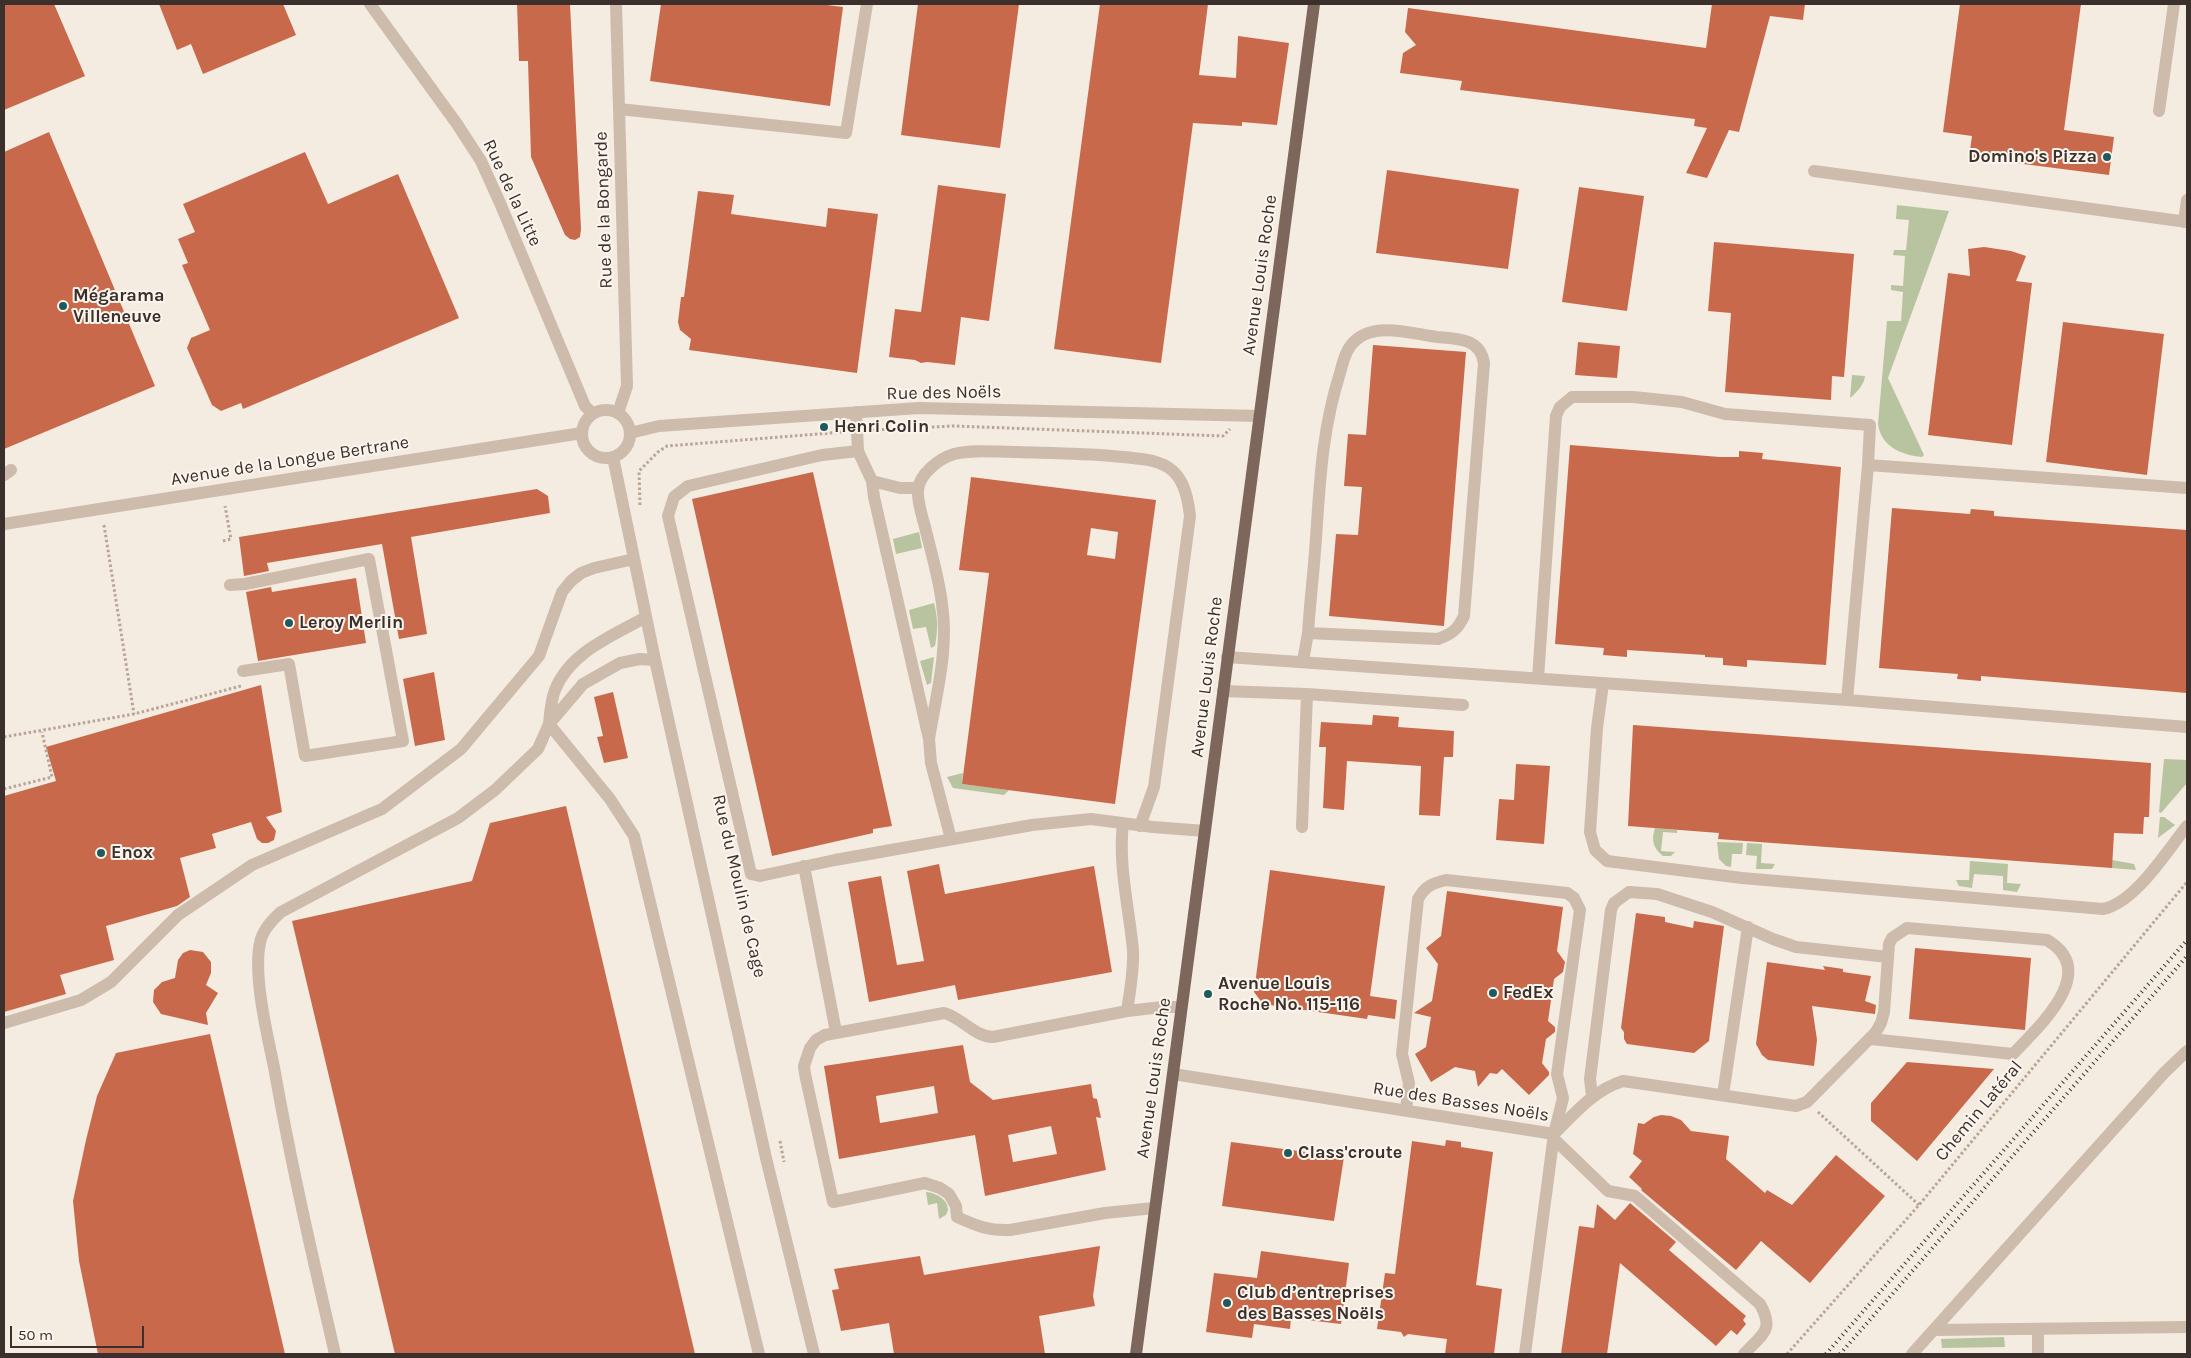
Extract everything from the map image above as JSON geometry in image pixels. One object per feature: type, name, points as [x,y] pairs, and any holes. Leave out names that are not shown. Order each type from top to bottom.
[{"type":"main road","name":"Avenue Louis Roche","points":[[1136,1354],[1314,4]]},
{"type":"street","name":"Rue de la Litte","points":[[370,4],[457,124],[481,162],[500,203],[584,406],[593,414]]},
{"type":"street","name":"Rue de la Bongarde","points":[[616,4],[627,386],[618,413]]},
{"type":"street","points":[[619,109],[846,133],[866,4]]},
{"type":"street","points":[[2159,111],[2174,4]]},
{"type":"street","points":[[1814,172],[2186,222],[2187,200]]},
{"type":"street","points":[[1303,661],[1308,633],[1322,445],[1336,384],[1347,350],[1356,340],[1369,332],[1387,331],[1458,339],[1473,343],[1482,354],[1484,363],[1464,616],[1458,628],[1449,635],[1438,639],[1308,633]]},
{"type":"street","points":[[1538,678],[1556,416],[1565,401],[1572,397],[1633,397],[1682,402],[1725,414],[1870,425],[1848,700]]},
{"type":"street","name":"Rue des Noëls","points":[[630,433],[659,426],[940,408],[1259,416]]},
{"type":"street","points":[[605,410],[618,413],[624,418],[630,433],[626,448],[613,457],[598,457],[586,448],[582,433],[583,426],[593,414],[605,410]]},
{"type":"street","points":[[856,412],[858,451],[872,481],[929,739],[931,762],[951,839]]},
{"type":"street","name":"Avenue de la Longue Bertrane","points":[[4,524],[582,433]]},
{"type":"street","points":[[858,451],[822,455],[688,486],[674,497],[668,516],[748,868],[751,874],[760,876],[804,866],[1032,825],[1091,819],[1140,826],[1205,831]]},
{"type":"street","points":[[929,739],[945,636],[937,574],[919,503],[918,488],[929,470],[942,459],[953,454],[975,451],[1089,454],[1154,460],[1165,464],[1182,483],[1186,492],[1190,516],[1154,787],[1140,826]]},
{"type":"street","name":"Rue du Moulin de Cage","points":[[613,457],[655,660],[766,1158],[814,1354]]},
{"type":"street","points":[[1868,465],[2187,488]]},
{"type":"street","points":[[872,481],[900,488],[918,488]]},
{"type":"street","points":[[230,585],[245,584],[369,559],[403,741],[305,756],[289,664],[243,671]]},
{"type":"street","points":[[4,1023],[81,1000],[111,982],[178,915],[252,865],[382,808],[461,749],[539,656],[562,592],[571,580],[581,573],[594,568],[634,559]]},
{"type":"street","points":[[335,1354],[286,1135],[258,966],[260,941],[271,920],[281,912],[458,818],[495,790],[538,749],[549,724],[554,692],[562,674],[576,658],[646,618]]},
{"type":"street","points":[[1227,657],[1848,700],[2187,728]]},
{"type":"street","points":[[549,724],[583,684],[620,663],[640,659],[655,660]]},
{"type":"street","points":[[1603,684],[1597,728],[1590,832],[1595,850],[1607,862],[1742,878],[2103,909],[2118,904],[2131,895],[2187,826]]},
{"type":"street","points":[[1223,691],[1307,694],[1462,706]]},
{"type":"street","points":[[1302,827],[1307,694]]},
{"type":"street","points":[[549,724],[610,799],[634,836],[759,1354]]},
{"type":"street","points":[[1124,824],[1121,845],[1133,952],[1127,1011]]},
{"type":"street","points":[[804,866],[836,1032]]},
{"type":"street","points":[[1406,1110],[1409,1082],[1402,1054],[1418,899],[1423,890],[1431,884],[1446,880],[1567,893],[1574,898],[1580,910],[1557,1074],[1563,1098],[1554,1136]]},
{"type":"street","points":[[1592,1096],[1590,1079],[1611,910],[1614,903],[1629,892],[1657,894],[1712,912],[1796,947],[1888,957]]},
{"type":"street","points":[[1723,1095],[1748,928]]},
{"type":"street","points":[[1554,1136],[1592,1096],[1602,1089],[1623,1081],[1796,1106],[1807,1102],[1871,1039],[1882,1023],[1889,944],[1892,938],[1907,928],[2047,940],[2058,947],[2065,956],[2067,970],[2066,987],[2058,1004],[2013,1054],[1871,1039]]},
{"type":"street","points":[[1154,1208],[1105,1213],[996,1231],[984,1229],[957,1216],[956,1206],[949,1194],[940,1188],[925,1183],[832,1202],[804,1066],[810,1048],[816,1040],[836,1032],[944,1013],[959,1019],[983,1035],[993,1037],[1127,1011],[1181,1007]]},
{"type":"street","points":[[1912,1354],[2164,1073],[2187,1051]]},
{"type":"street","name":"Rue des Basses Noëls","points":[[1173,1074],[1406,1110],[1554,1136],[1525,1354]]},
{"type":"street","points":[[1554,1136],[1608,1191],[1635,1196],[1760,1304],[1768,1318],[1767,1329],[1744,1354]]},
{"type":"street","points":[[1934,1330],[2187,1327]]},
{"type":"street","points":[[2038,1329],[2038,1354]]},
{"type":"path","points":[[640,513],[640,471],[658,452],[667,446],[858,431],[954,426],[1223,436],[1232,427]]},
{"type":"path","points":[[223,541],[231,539],[225,506]]},
{"type":"path","points":[[104,525],[134,714]]},
{"type":"path","points":[[4,737],[42,732],[134,714],[245,686],[243,671]]},
{"type":"path","points":[[4,789],[52,777],[42,732]]},
{"type":"path","name":"Chemin Latéral","points":[[1787,1354],[1919,1205],[2187,882]]},
{"type":"path","points":[[1807,1102],[1919,1205]]},
{"type":"path","points":[[779,1139],[786,1168]]},
{"type":"green space","points":[[1897,205],[1949,211],[1888,378],[1924,455],[1922,457],[1900,452],[1888,444],[1883,439],[1878,424],[1887,321],[1901,321],[1903,292],[1891,290],[1891,285],[1903,286],[1905,256],[1893,255],[1894,250],[1906,250],[1909,220],[1896,219]]},
{"type":"green space","points":[[1852,375],[1865,376],[1858,391],[1850,398]]},
{"type":"green space","points":[[919,532],[922,548],[896,554],[893,539]]},
{"type":"green space","points":[[934,603],[937,630],[935,646],[931,648],[926,627],[913,629],[909,610]]},
{"type":"green space","points":[[934,657],[931,683],[927,685],[920,661]]},
{"type":"green space","points":[[2164,759],[2187,760],[2187,783],[2161,813],[2159,812]]},
{"type":"green space","points":[[963,773],[962,784],[1009,790],[1004,795],[953,788],[947,777]]},
{"type":"green space","points":[[2160,817],[2164,817],[2175,825],[2158,838]]},
{"type":"green space","points":[[1655,828],[1677,830],[1677,833],[1663,832],[1661,851],[1675,852],[1671,856],[1663,856],[1655,847],[1653,836]]},
{"type":"green space","points":[[1717,842],[1743,843],[1742,854],[1732,854],[1731,867],[1726,866],[1719,859]]},
{"type":"green space","points":[[1747,843],[1762,844],[1761,863],[1775,864],[1772,869],[1756,869],[1757,856],[1746,855]]},
{"type":"green space","points":[[2112,860],[2134,864],[2136,870],[2112,868]]},
{"type":"green space","points":[[1970,861],[2008,864],[2007,883],[2021,884],[2017,892],[2003,890],[2003,876],[1974,874],[1972,888],[1959,886],[1956,880],[1969,880]]},
{"type":"green space","points":[[926,1192],[937,1195],[944,1200],[948,1210],[946,1215],[939,1219],[937,1203],[928,1205]]},
{"type":"green space","points":[[2004,1337],[2005,1347],[1942,1348],[1941,1339]]},
{"type":"building","points":[[4,4],[54,4],[85,76],[4,110]]},
{"type":"building","points":[[159,4],[283,4],[296,35],[203,74],[191,44],[177,50]]},
{"type":"building","points":[[517,4],[570,4],[581,229],[580,237],[575,240],[565,235],[531,157],[528,61],[519,61]]},
{"type":"building","points":[[661,4],[819,4],[843,7],[830,106],[650,81]]},
{"type":"building","points":[[918,4],[1019,4],[1000,148],[901,135]]},
{"type":"building","points":[[1100,4],[1208,4],[1199,75],[1236,78],[1238,36],[1289,43],[1277,125],[1242,122],[1242,126],[1193,123],[1161,363],[1054,349]]},
{"type":"building","points":[[1712,4],[1805,4],[1803,20],[1770,16],[1739,132],[1729,130],[1707,178],[1686,173],[1707,128],[1694,126],[1695,119],[1460,90],[1462,81],[1400,73],[1403,53],[1416,45],[1405,32],[1408,8],[1706,48]]},
{"type":"building","points":[[1960,4],[2081,4],[2064,130],[2114,137],[2109,175],[1969,157],[1972,136],[1943,132]]},
{"type":"building","name":"Mégarama Villeneuve","points":[[49,132],[155,386],[4,449],[4,152]]},
{"type":"building","points":[[305,152],[328,204],[398,174],[459,318],[243,409],[241,403],[221,411],[212,405],[187,348],[191,338],[210,330],[182,265],[188,263],[178,239],[195,232],[183,204]]},
{"type":"building","points":[[1387,170],[1519,189],[1508,269],[1376,253]]},
{"type":"building","points":[[938,185],[1006,194],[989,321],[961,317],[955,365],[921,363],[915,360],[889,357],[895,309],[921,312]]},
{"type":"building","points":[[1579,187],[1644,196],[1627,311],[1562,302]]},
{"type":"building","points":[[698,191],[734,195],[731,214],[826,227],[828,208],[878,214],[857,373],[689,350],[691,339],[680,330],[678,322],[681,297],[684,297]]},
{"type":"building","points":[[1714,242],[1854,254],[1844,377],[1832,376],[1831,400],[1725,392],[1731,313],[1708,311]]},
{"type":"building","points":[[1984,247],[2011,251],[2026,256],[2016,281],[2032,283],[2012,445],[1928,435],[1948,273],[1970,276],[1968,249]]},
{"type":"building","points":[[2063,322],[2164,334],[2147,475],[2046,462]]},
{"type":"building","points":[[1578,342],[1620,346],[1617,378],[1575,375]]},
{"type":"building","points":[[1373,345],[1466,352],[1444,626],[1329,616],[1336,534],[1358,535],[1362,487],[1344,486],[1348,434],[1366,435]]},
{"type":"building","points":[[1570,445],[1720,457],[1739,457],[1739,451],[1763,453],[1762,459],[1841,467],[1826,665],[1747,660],[1747,667],[1723,665],[1723,658],[1705,657],[1705,655],[1627,650],[1627,657],[1603,655],[1604,648],[1555,644]]},
{"type":"building","points":[[813,472],[892,826],[873,829],[873,833],[772,856],[692,499]]},
{"type":"building","points":[[971,477],[1156,500],[1115,804],[962,784],[989,573],[959,570]],"holes":[[[1091,528],[1118,532],[1115,559],[1087,555]]]},
{"type":"building","points":[[537,489],[548,496],[550,513],[411,537],[427,634],[399,639],[382,544],[267,563],[269,571],[244,576],[239,537]]},
{"type":"building","points":[[1892,508],[1970,514],[1971,509],[1994,511],[1994,516],[2187,530],[2187,693],[1981,676],[1981,681],[1957,679],[1958,674],[1879,668]]},
{"type":"building","name":"Leroy Merlin","points":[[356,578],[366,643],[258,661],[246,592],[271,587],[272,592]]},
{"type":"building","points":[[434,672],[445,740],[415,746],[403,679]]},
{"type":"building","name":"Enox","points":[[261,685],[282,812],[266,817],[276,831],[274,840],[262,843],[257,839],[251,822],[212,834],[216,848],[180,858],[190,897],[177,906],[106,926],[114,960],[60,975],[66,994],[4,1012],[4,796],[56,781],[46,747]]},
{"type":"building","points":[[613,692],[628,758],[604,763],[597,737],[603,736],[594,697]]},
{"type":"building","points":[[1373,715],[1399,717],[1398,727],[1454,731],[1453,757],[1444,757],[1440,816],[1419,815],[1421,766],[1347,761],[1344,810],[1323,808],[1326,747],[1319,747],[1321,722],[1372,725]]},
{"type":"building","points":[[1633,725],[2151,763],[2149,817],[2144,817],[2143,834],[2114,833],[2112,868],[1718,839],[1719,833],[1628,826]]},
{"type":"building","points":[[1516,764],[1550,766],[1544,844],[1496,840],[1499,799],[1514,800]]},
{"type":"building","points":[[566,806],[695,1354],[395,1354],[292,921],[472,881],[490,823]]},
{"type":"building","points":[[939,864],[945,894],[1094,866],[1112,972],[958,1000],[955,985],[869,1002],[848,882],[881,876],[897,965],[924,961],[907,871]]},
{"type":"building","points":[[1270,870],[1385,886],[1370,996],[1397,1000],[1395,1019],[1368,1015],[1367,1019],[1263,1004],[1254,992]]},
{"type":"building","name":"FedEx","points":[[1447,891],[1563,907],[1557,951],[1565,962],[1563,972],[1554,979],[1548,1021],[1555,1027],[1555,1032],[1546,1039],[1542,1063],[1549,1072],[1549,1075],[1529,1095],[1502,1069],[1497,1074],[1490,1073],[1478,1087],[1475,1071],[1455,1067],[1431,1082],[1415,1054],[1426,1047],[1431,1017],[1414,1013],[1432,1001],[1438,964],[1426,948],[1441,936]]},
{"type":"building","points":[[1636,913],[1665,917],[1665,922],[1693,928],[1694,921],[1724,926],[1709,1041],[1694,1053],[1627,1044],[1624,1039],[1624,1032],[1621,1028]]},
{"type":"building","points":[[1915,948],[2031,958],[2025,1030],[1909,1019]]},
{"type":"building","points":[[190,950],[203,952],[211,962],[211,973],[206,985],[218,993],[206,1013],[208,1025],[161,1014],[153,1002],[154,990],[162,982],[175,978],[178,960],[183,953]]},
{"type":"building","points":[[1767,962],[1825,970],[1823,966],[1843,969],[1843,972],[1871,976],[1865,1001],[1876,1005],[1875,1014],[1812,1006],[1817,1040],[1814,1066],[1768,1060],[1762,1055],[1756,1044]]},
{"type":"building","points":[[210,1034],[285,1354],[98,1354],[79,1261],[73,1201],[97,1096],[116,1053]]},
{"type":"building","points":[[963,1045],[970,1082],[993,1100],[1091,1084],[1093,1098],[1097,1099],[1101,1118],[1096,1117],[1106,1170],[985,1196],[975,1135],[839,1159],[824,1066]],"holes":[[[934,1086],[938,1113],[880,1123],[876,1096]],[[1051,1126],[1057,1154],[1013,1162],[1008,1135]]]},
{"type":"building","points":[[1907,1062],[1994,1069],[1917,1161],[1871,1121],[1871,1103]]},
{"type":"building","points":[[1661,1115],[1681,1120],[1691,1131],[1729,1136],[1726,1159],[1765,1193],[1767,1190],[1792,1205],[1836,1155],[1885,1196],[1810,1283],[1761,1241],[1736,1270],[1641,1190],[1629,1177],[1642,1161],[1633,1154],[1638,1123],[1644,1124],[1654,1117]]},
{"type":"building","points":[[1446,1140],[1461,1142],[1461,1147],[1493,1152],[1476,1285],[1502,1289],[1494,1354],[1445,1354],[1447,1339],[1408,1334],[1404,1337],[1401,1332],[1377,1329],[1385,1273],[1395,1274],[1412,1141],[1445,1146]]},
{"type":"building","points":[[1231,1142],[1344,1157],[1334,1221],[1222,1206]]},
{"type":"building","points":[[1630,1203],[1676,1242],[1669,1250],[1746,1316],[1743,1320],[1746,1324],[1737,1335],[1731,1330],[1716,1346],[1620,1263],[1607,1354],[1561,1354],[1579,1226],[1594,1228],[1597,1204],[1615,1220]]},
{"type":"building","points":[[1100,1246],[1093,1296],[1095,1306],[1039,1316],[1045,1354],[894,1354],[889,1323],[841,1331],[832,1290],[839,1289],[834,1269],[920,1256],[924,1275]]},
{"type":"building","points":[[1261,1251],[1349,1263],[1341,1324],[1291,1318],[1290,1329],[1254,1324],[1252,1338],[1206,1332],[1214,1273],[1257,1278]]},
{"type":"railway","points":[[1826,1354],[2187,940]]},
{"type":"railway","points":[[1840,1354],[2187,956]]},
{"type":"place","name":"Domino's Pizza","points":[[2107,157]]},
{"type":"place","name":"Mégarama Villeneuve","points":[[63,306]]},
{"type":"place","name":"Henri Colin","points":[[824,427]]},
{"type":"place","name":"Leroy Merlin","points":[[289,623]]},
{"type":"place","name":"Enox","points":[[101,853]]},
{"type":"place","name":"FedEx","points":[[1493,993]]},
{"type":"place","name":"Avenue Louis Roche No. 115-116","points":[[1208,994]]},
{"type":"place","name":"Class'croute","points":[[1288,1153]]},
{"type":"place","name":"Club d’entreprises des Basses Noëls","points":[[1227,1303]]}]
